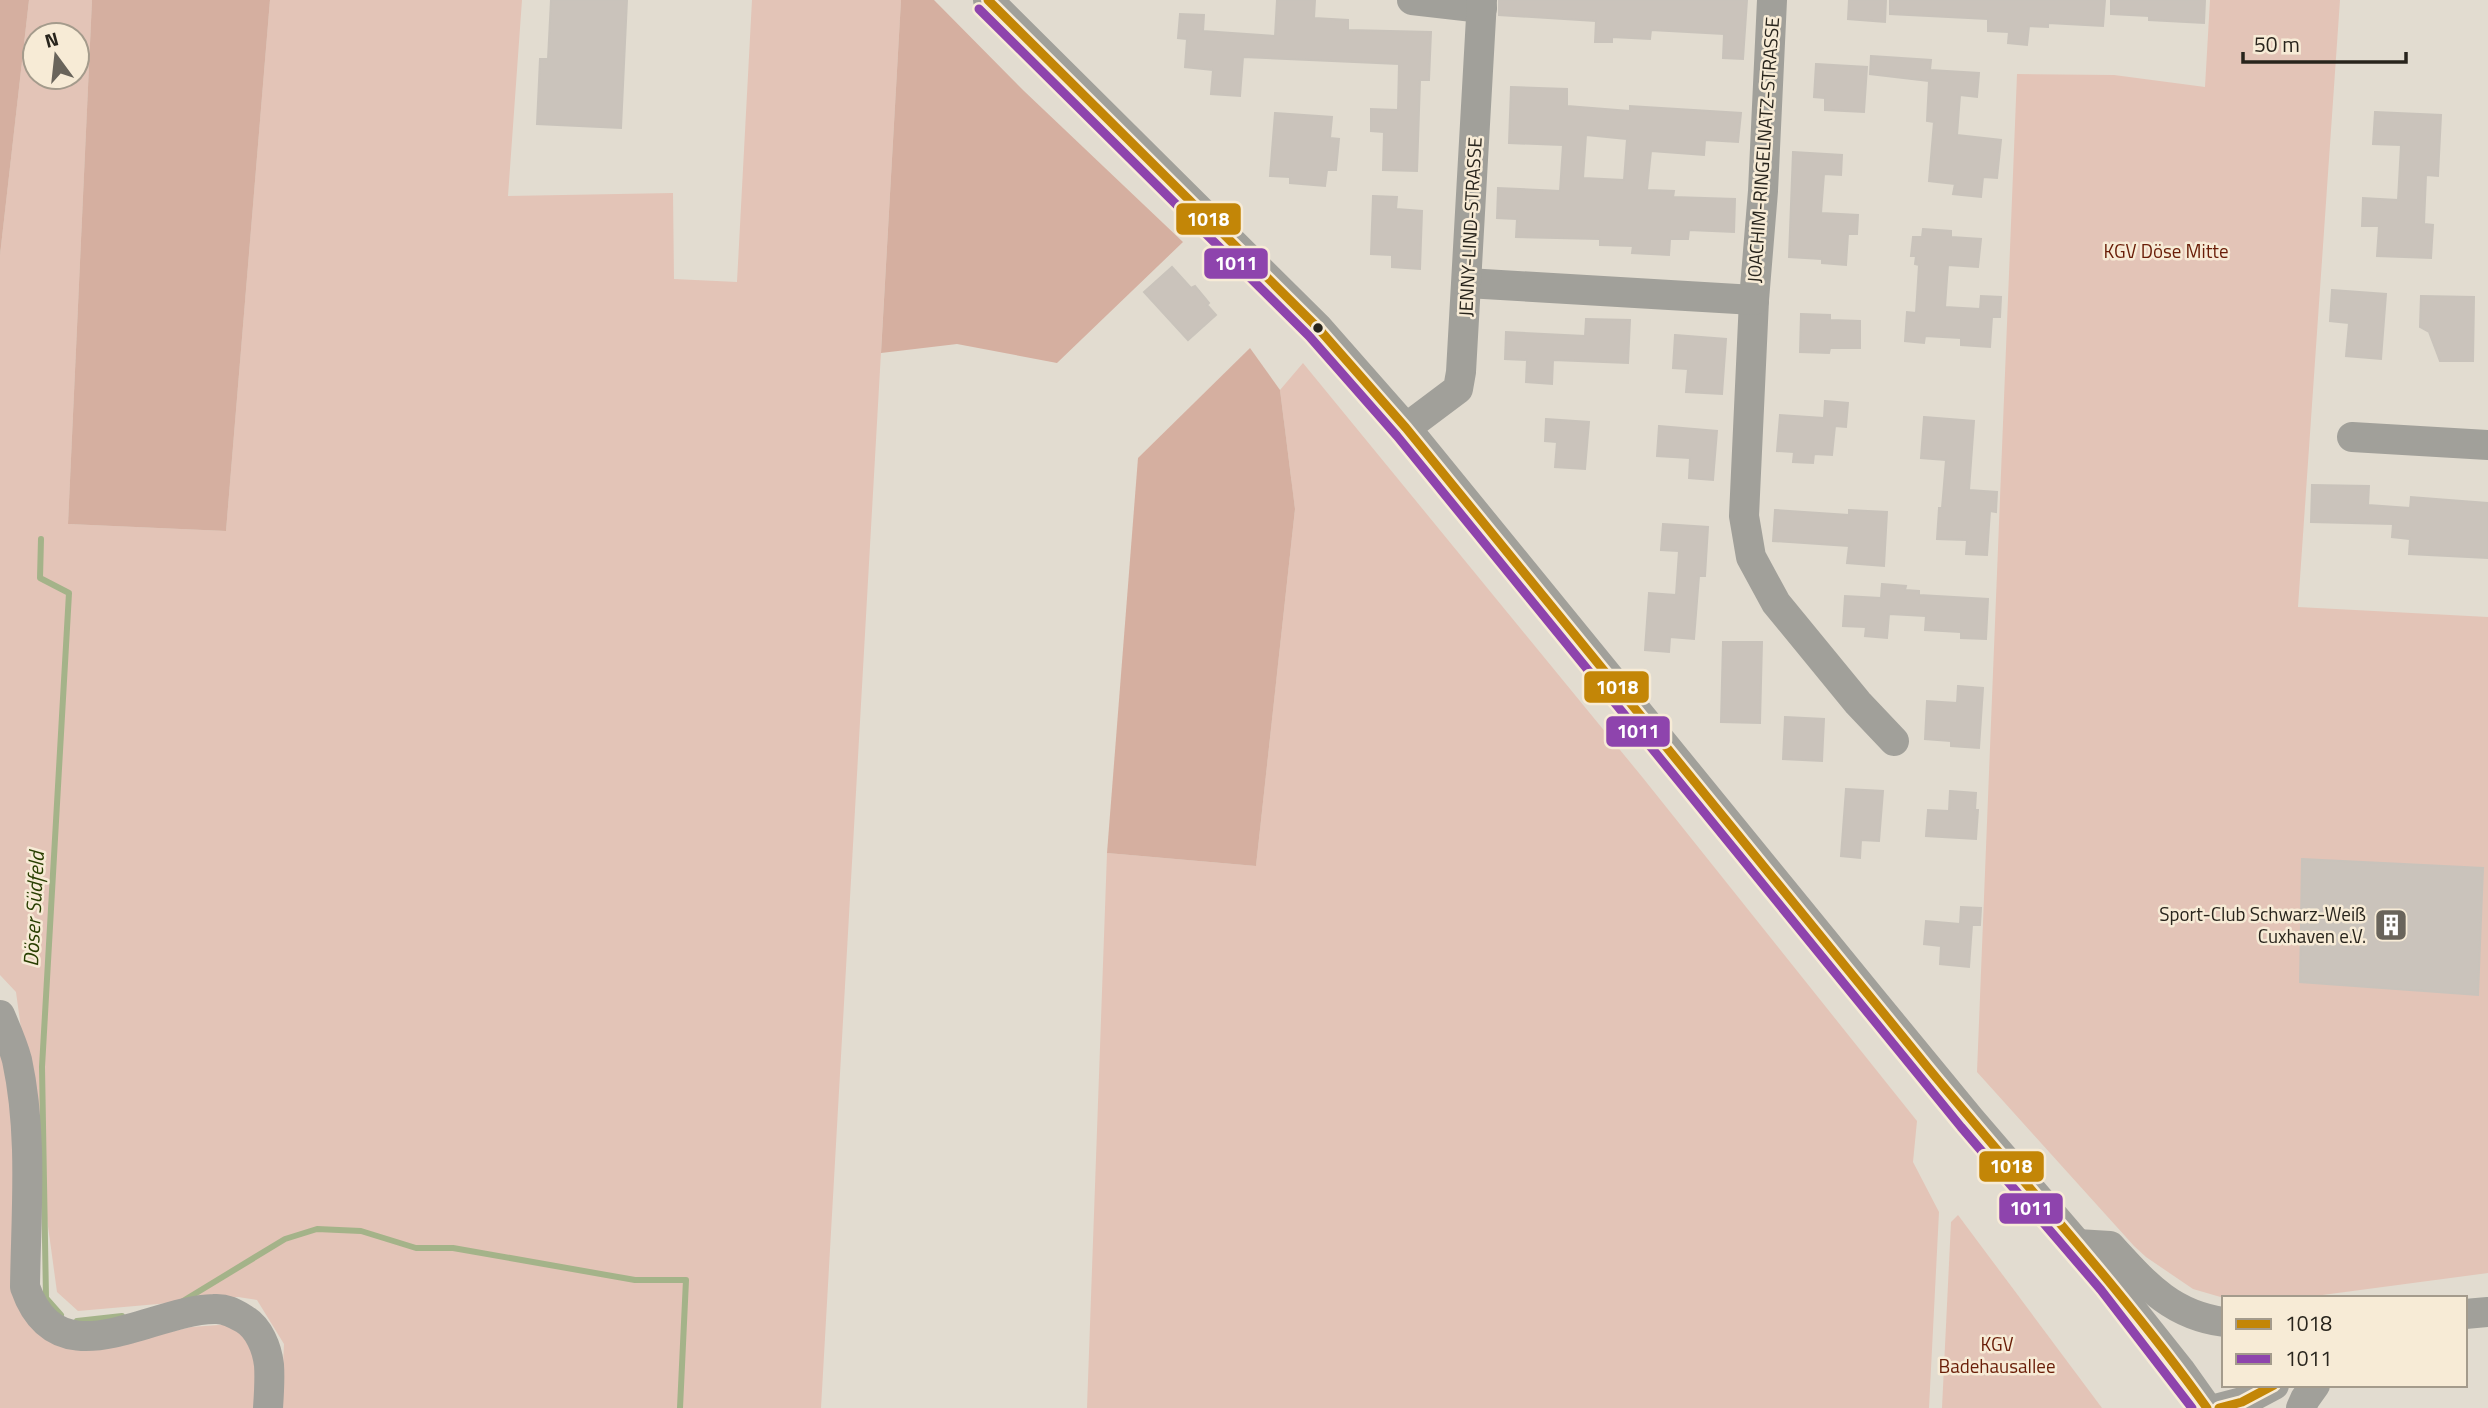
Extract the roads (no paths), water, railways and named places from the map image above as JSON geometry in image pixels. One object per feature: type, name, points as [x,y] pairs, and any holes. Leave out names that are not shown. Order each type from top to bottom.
[{"type":"street","points":[[988,0],[1318,328],[1406,428],[1873,1002],[2158,1342],[2208,1408],[2230,1387]]},
{"type":"street","points":[[1412,0],[1482,4]]},
{"type":"street","name":"JOACHIM-RINGELNATZ-STRASSE","points":[[1772,0],[1744,516],[1751,558],[1782,612],[1894,741]]},
{"type":"street","name":"JENNY-LIND-STRASSE","points":[[1406,428],[1458,389],[1467,283],[1482,4]]},
{"type":"street","name":"JOACHIM-RINGELNATZ-STRASSE","points":[[1467,283],[1754,300]]},
{"type":"street","points":[[2352,437],[2488,445]]},
{"type":"street","points":[[0,1015],[16,1059],[24,1115],[27,1164],[25,1287],[32,1306],[46,1324],[78,1335],[96,1337],[197,1311],[231,1311],[249,1322],[261,1337],[269,1364],[268,1408]]},
{"type":"street","points":[[2077,1244],[2110,1247],[2141,1281],[2175,1307],[2206,1320],[2222,1322]]},
{"type":"street","points":[[2467,1314],[2488,1312]]},
{"type":"street","points":[[2218,1408],[2242,1402],[2270,1387]]},
{"type":"street","points":[[2301,1408],[2314,1387]]},
{"type":"waterway","name":"Döser Südfeld","points":[[41,539],[40,578],[69,593],[42,1067],[46,1298],[61,1315]]},
{"type":"waterway","points":[[183,1301],[285,1239],[317,1229],[361,1231],[416,1248],[453,1248],[635,1280],[686,1280],[680,1408]]},
{"type":"waterway","points":[[77,1321],[122,1316]]},
{"type":"place","name":"Sport-Club Schwarz-Weiß Cuxhaven e.V.","points":[[2391,925]]},
{"type":"park label","name":"KGV Döse Mitte","points":[[2166,251]]},
{"type":"park label","name":"KGV Badehausallee","points":[[1997,1355]]}]
